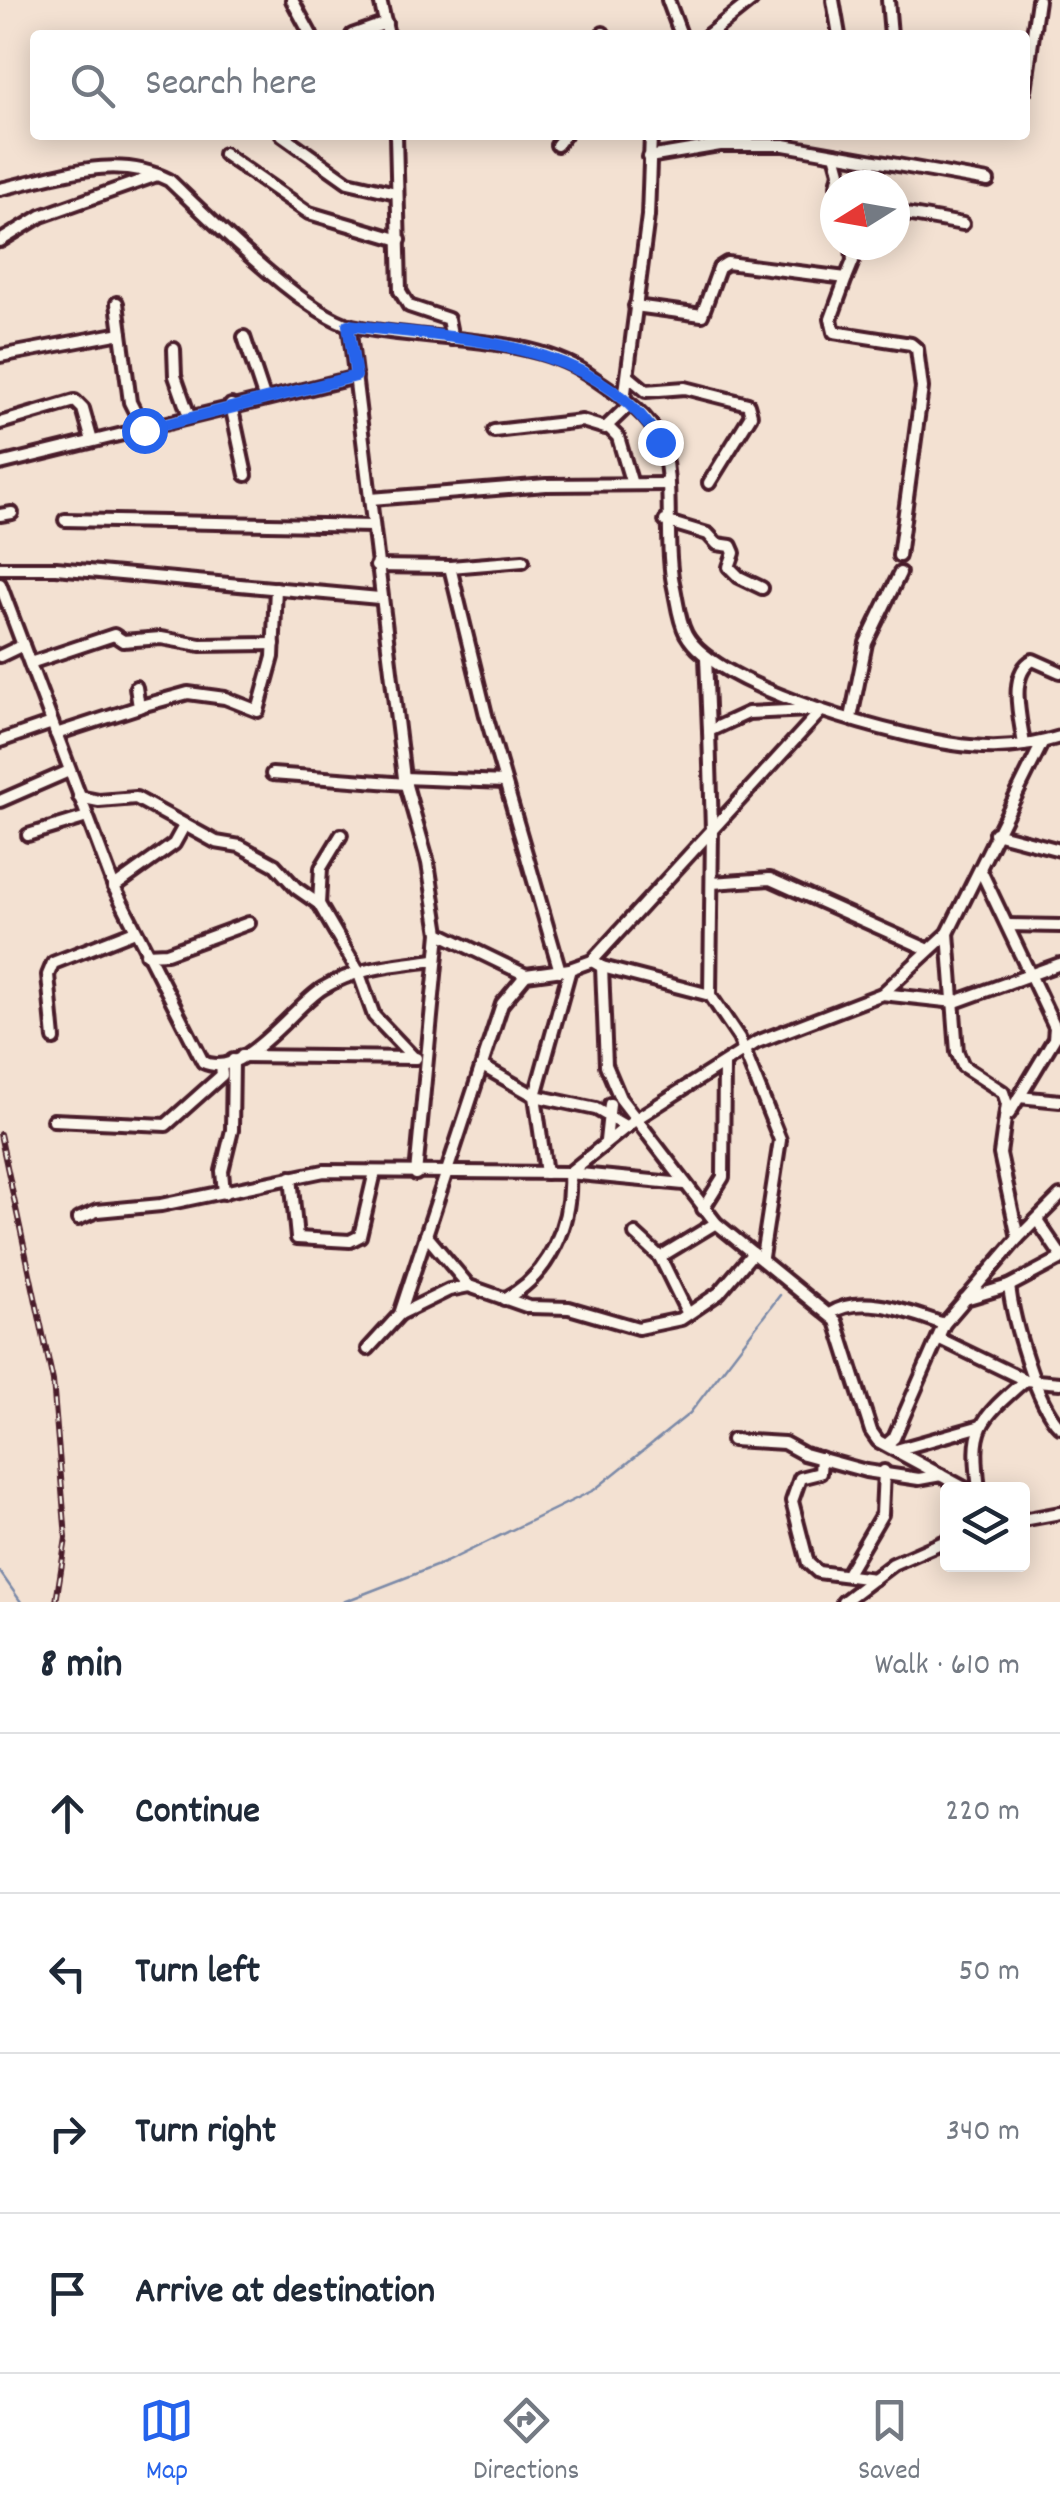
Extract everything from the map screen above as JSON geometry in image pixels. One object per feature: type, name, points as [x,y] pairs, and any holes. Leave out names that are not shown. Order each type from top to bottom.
[{"type":"street","points":[[292,0],[308,30]]},
{"type":"street","points":[[380,0],[387,29]]},
{"type":"street","points":[[668,0],[679,30]]},
{"type":"street","points":[[714,30],[752,0]]},
{"type":"street","points":[[833,0],[838,30]]},
{"type":"street","points":[[888,0],[891,30]]},
{"type":"street","points":[[1030,55],[1038,0]]},
{"type":"street","points":[[289,140],[348,182],[396,193]]},
{"type":"street","points":[[396,140],[404,298],[420,312],[444,316],[452,338]]},
{"type":"street","points":[[557,145],[561,140]]},
{"type":"street","points":[[608,426],[627,402],[648,216],[651,140]]},
{"type":"street","points":[[649,157],[720,145],[784,145],[988,181]]},
{"type":"street","points":[[224,154],[309,213],[400,240]]},
{"type":"street","points":[[835,154],[839,170]]},
{"type":"street","points":[[0,189],[102,166],[128,165],[158,174],[318,309],[348,325],[452,338],[562,362],[627,402],[660,442],[667,484],[667,552],[684,631],[706,657],[818,710],[967,746],[1024,745],[1060,738]]},
{"type":"street","points":[[0,241],[41,216],[158,174]]},
{"type":"street","points":[[910,215],[963,224]]},
{"type":"street","points":[[849,260],[831,319],[834,332],[911,344],[920,364],[922,388],[898,556]]},
{"type":"street","points":[[635,306],[702,315],[718,268],[727,263],[846,278]]},
{"type":"street","points":[[118,304],[130,402],[144,430]]},
{"type":"street","points":[[348,325],[379,598],[405,781],[428,863],[439,933],[416,1174]]},
{"type":"street","points":[[0,356],[121,333]]},
{"type":"street","points":[[244,337],[264,397]]},
{"type":"street","points":[[174,348],[175,376],[189,416]]},
{"type":"street","points":[[0,464],[356,376]]},
{"type":"street","points":[[628,376],[646,390],[685,388],[748,404],[751,415],[709,483]]},
{"type":"street","points":[[0,423],[75,401],[83,408],[92,440]]},
{"type":"street","points":[[231,406],[246,475]]},
{"type":"street","points":[[494,431],[582,421],[608,426],[618,438],[631,481]]},
{"type":"street","points":[[370,499],[631,481],[667,484]]},
{"type":"street","points":[[65,520],[373,526]]},
{"type":"street","points":[[665,521],[708,534],[717,544],[731,546],[731,570],[762,588]]},
{"type":"street","points":[[376,566],[450,567],[523,561]]},
{"type":"street","points":[[450,567],[505,782],[565,970],[535,1096],[546,1173]]},
{"type":"street","points":[[0,568],[56,568],[379,598]]},
{"type":"street","points":[[851,718],[866,642],[900,574]]},
{"type":"street","points":[[0,741],[188,693],[225,698],[258,711],[274,644],[276,588]]},
{"type":"street","points":[[1,591],[114,887],[203,1062],[220,1066],[237,1058],[288,1023],[308,998],[358,971],[435,960]]},
{"type":"street","points":[[30,662],[114,635],[123,641],[160,638],[200,645],[274,644]]},
{"type":"street","points":[[123,641],[125,657]]},
{"type":"street","points":[[0,656],[24,645]]},
{"type":"street","points":[[426,1235],[469,1286],[529,1307],[569,1308],[638,1328],[668,1324],[688,1314],[731,1282],[758,1255],[780,1140],[745,1052],[710,995],[712,830],[706,657]]},
{"type":"street","points":[[1024,745],[1018,691],[1023,668],[1033,660],[1060,672]]},
{"type":"street","points":[[136,688],[141,706]]},
{"type":"street","points":[[709,731],[748,713],[818,710]]},
{"type":"street","points":[[818,710],[597,964],[604,1050],[615,1101],[703,1209],[736,1244],[758,1255],[829,1314],[844,1341],[871,1431],[891,1447],[955,1482]]},
{"type":"street","points":[[504,1300],[530,1282],[558,1240],[569,1206],[569,1173],[606,1141],[775,1034],[882,994],[948,933],[1042,743]]},
{"type":"street","points":[[0,801],[69,771]]},
{"type":"street","points":[[272,774],[505,782]]},
{"type":"street","points":[[79,797],[100,801],[136,798],[184,826],[260,855],[319,904],[358,971],[374,1016],[413,1057]]},
{"type":"street","points":[[28,835],[86,817]]},
{"type":"street","points":[[114,887],[174,844],[184,826]]},
{"type":"street","points":[[995,834],[1060,850]]},
{"type":"street","points":[[319,904],[320,868],[341,836]]},
{"type":"street","points":[[980,869],[1056,1028],[1054,1040],[1006,1120]]},
{"type":"street","points":[[712,883],[770,880],[928,949]]},
{"type":"street","points":[[146,954],[167,953],[249,923]]},
{"type":"street","points":[[1008,925],[1060,926]]},
{"type":"street","points":[[54,1038],[48,974],[53,963],[135,930]]},
{"type":"street","points":[[439,933],[526,976],[597,964],[710,995]]},
{"type":"street","points":[[948,933],[957,1052],[964,1066],[1003,1092],[1006,1120],[1000,1154],[1018,1238]]},
{"type":"street","points":[[882,994],[956,1002],[1060,964]]},
{"type":"street","points":[[400,1314],[502,1004],[526,976]]},
{"type":"street","points":[[237,1058],[427,1059]]},
{"type":"street","points":[[224,1193],[222,1171],[232,1125],[237,1058]]},
{"type":"street","points":[[703,1209],[723,1177],[724,1065]]},
{"type":"street","points":[[53,1120],[166,1125],[222,1075],[220,1066]]},
{"type":"street","points":[[484,1067],[535,1096],[596,1110],[631,1123]]},
{"type":"street","points":[[1019,1098],[1060,1101]]},
{"type":"street","points":[[596,1110],[615,1101]]},
{"type":"street","points":[[606,1141],[615,1101]]},
{"type":"street","points":[[78,1219],[97,1210],[224,1193],[324,1170],[569,1173],[684,1184]]},
{"type":"street","points":[[292,1177],[297,1238],[350,1241],[360,1236],[376,1172]]},
{"type":"street","points":[[891,1447],[944,1324],[1060,1196]]},
{"type":"street","points":[[965,1299],[1008,1286],[1060,1256],[1038,1220]]},
{"type":"street","points":[[660,1257],[716,1223]]},
{"type":"street","points":[[635,1234],[660,1257],[688,1314]]},
{"type":"street","points":[[529,1307],[530,1282]]},
{"type":"street","points":[[368,1349],[400,1314],[450,1290],[469,1286]]},
{"type":"street","points":[[1008,1286],[1030,1382],[1045,1410],[1060,1427]]},
{"type":"street","points":[[829,1314],[848,1305],[881,1306],[944,1324]]},
{"type":"street","points":[[940,1339],[1030,1382],[1060,1383]]},
{"type":"street","points":[[891,1447],[981,1426],[1030,1382]]},
{"type":"street","points":[[978,1482],[973,1450],[981,1426]]},
{"type":"street","points":[[732,1440],[778,1442],[866,1471],[920,1479],[942,1474]]},
{"type":"street","points":[[821,1458],[820,1474],[803,1476],[792,1496],[802,1551],[818,1572],[848,1572],[874,1579]]},
{"type":"street","points":[[848,1572],[882,1514],[884,1471]]},
{"type":"street","points":[[1030,1519],[1060,1513]]},
{"type":"street","points":[[843,1602],[894,1564],[940,1544]]},
{"type":"waterway","points":[[343,1602],[446,1562],[594,1490],[690,1413],[780,1295]]},
{"type":"waterway","points":[[0,1572],[21,1602]]},
{"type":"railway","points":[[0,1134],[53,1381],[66,1538],[56,1602]]},
{"type":"route","points":[[144,430],[356,376],[348,325],[452,338],[540,354],[562,362],[582,370],[630,404],[660,442]]}]
